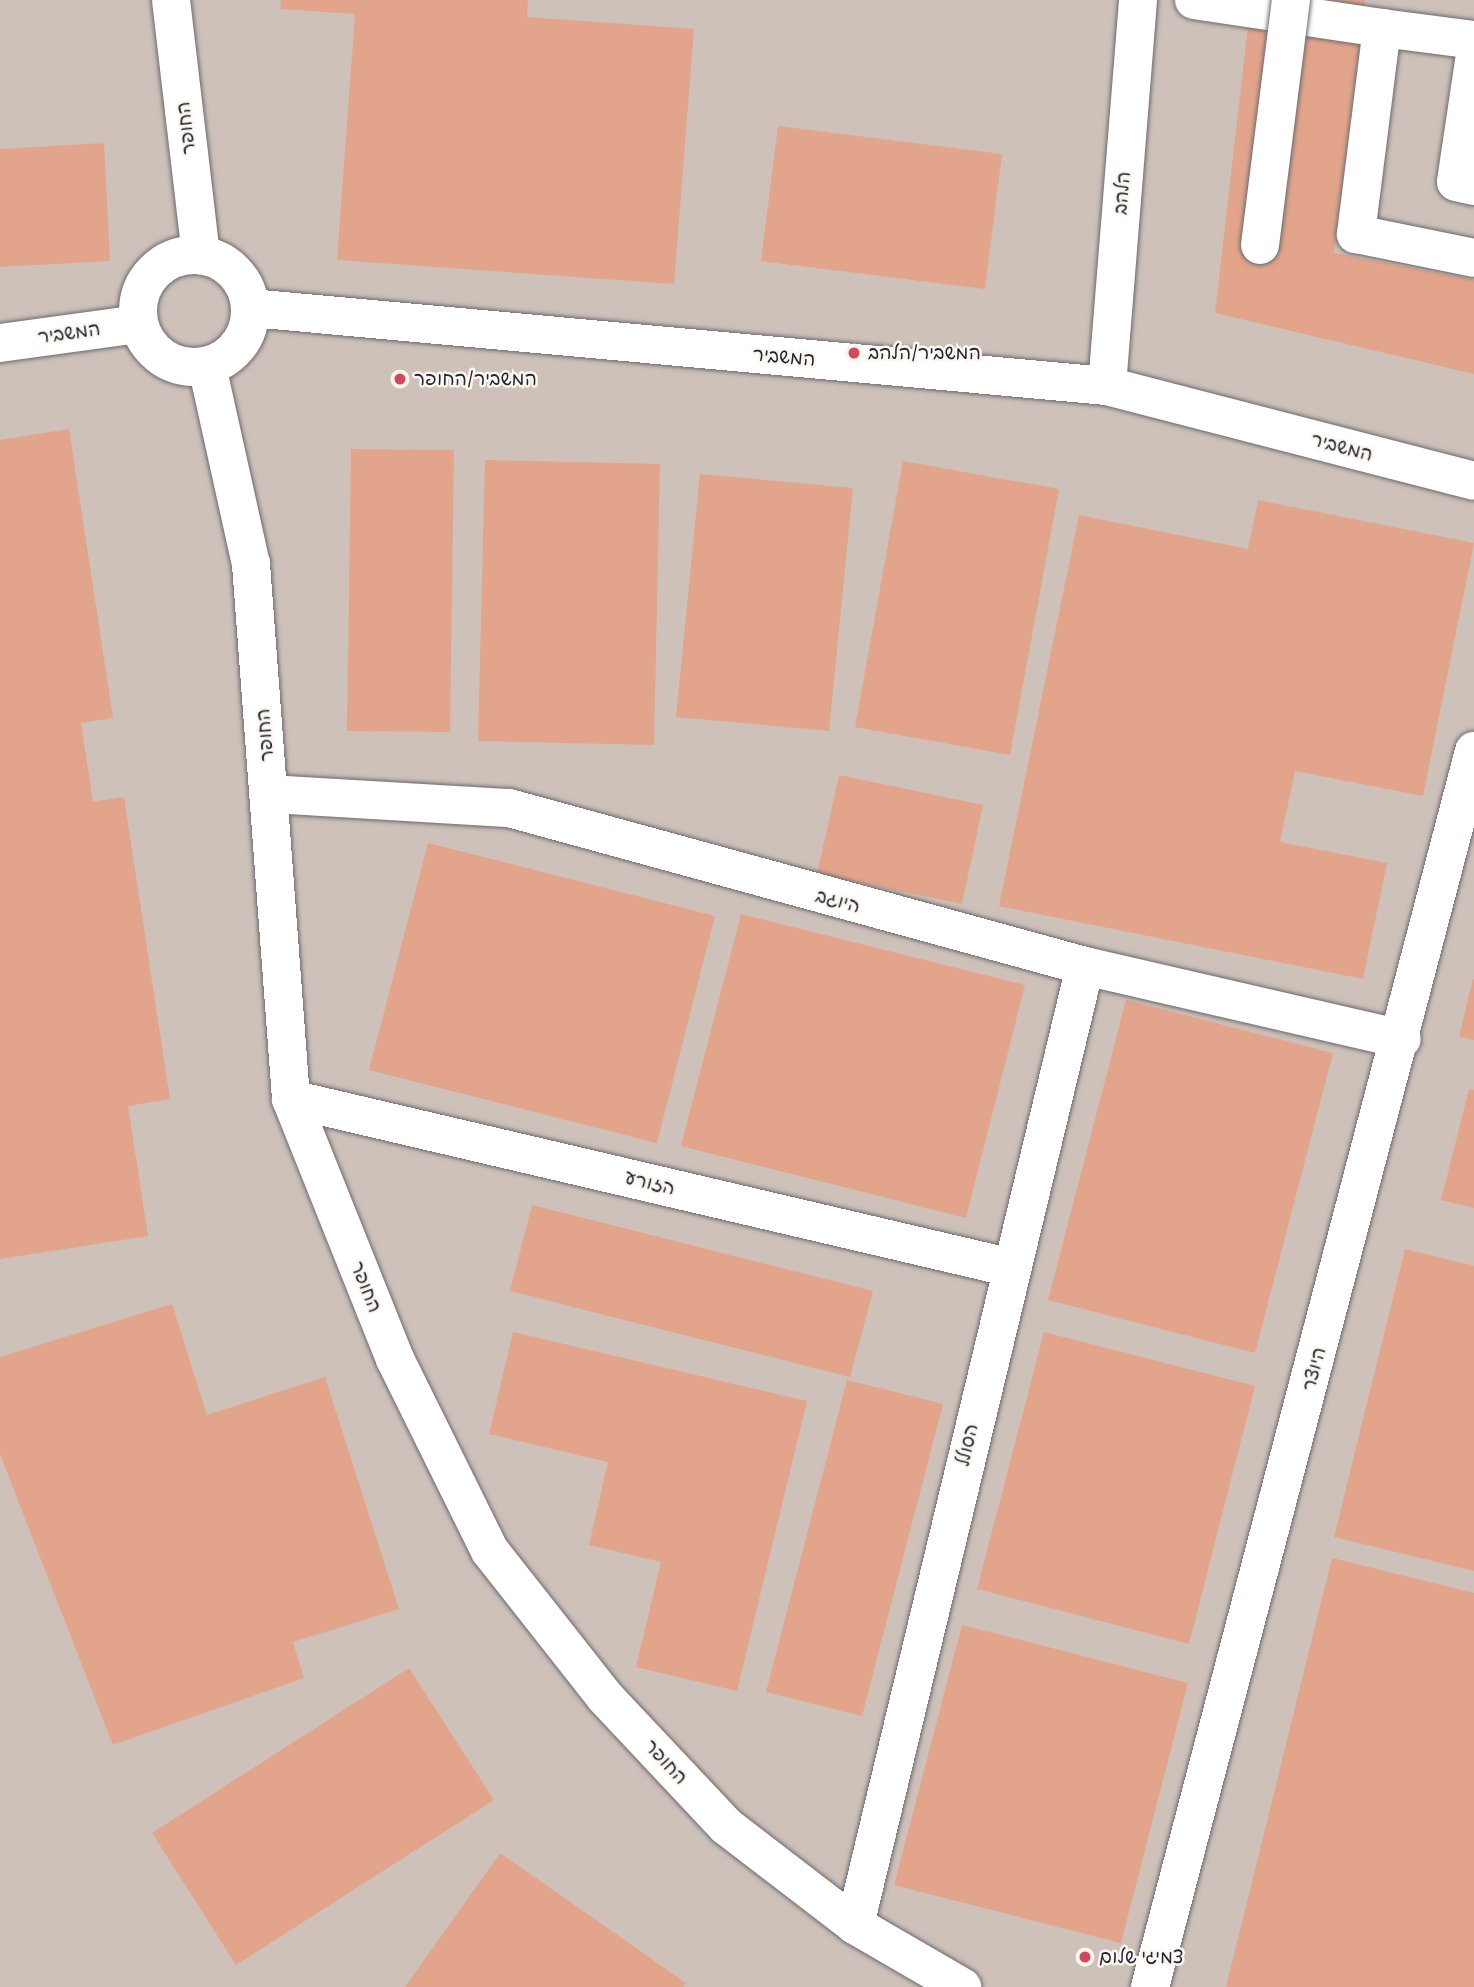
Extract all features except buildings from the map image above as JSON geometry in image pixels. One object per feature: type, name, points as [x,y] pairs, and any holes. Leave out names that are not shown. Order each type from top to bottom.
[{"type":"street","name":"החופר","points":[[171,0],[201,255]]},
{"type":"street","name":"הלהב","points":[[1107,386],[1138,0]]},
{"type":"street","points":[[1194,0],[1474,40]]},
{"type":"street","points":[[1260,245],[1291,0]]},
{"type":"street","points":[[1382,28],[1356,234],[1474,258]]},
{"type":"street","points":[[1474,61],[1456,182],[1474,186]]},
{"type":"street","points":[[201,255],[236,272],[251,308],[239,345],[207,366],[172,363],[157,354],[139,324],[141,289],[151,274],[181,256],[201,255]]},
{"type":"street","name":"המשביר","points":[[251,308],[1107,386],[1474,481]]},
{"type":"street","name":"המשביר","points":[[0,342],[139,324]]},
{"type":"street","name":"החופר","points":[[207,366],[251,564],[291,1099],[395,1359],[490,1551],[605,1697],[726,1826],[855,1925],[962,1987]]},
{"type":"street","name":"היוצר","points":[[1150,1987],[1402,1038],[1474,751]]},
{"type":"street","name":"היוגב","points":[[270,793],[509,808],[1085,966],[1402,1038]]},
{"type":"street","name":"הסולל","points":[[855,1925],[1008,1268],[1085,966]]},
{"type":"street","name":"הזורע","points":[[291,1099],[1008,1268]]},
{"type":"shaded area","points":[[0,0],[1474,0],[1474,1987],[0,1987]]},
{"type":"place","name":"המשביר/הלהב","points":[[854,353]]},
{"type":"place","name":"המשביר/החופר","points":[[400,379]]},
{"type":"place","name":"צמיגי שלום","points":[[1085,1957]]}]
